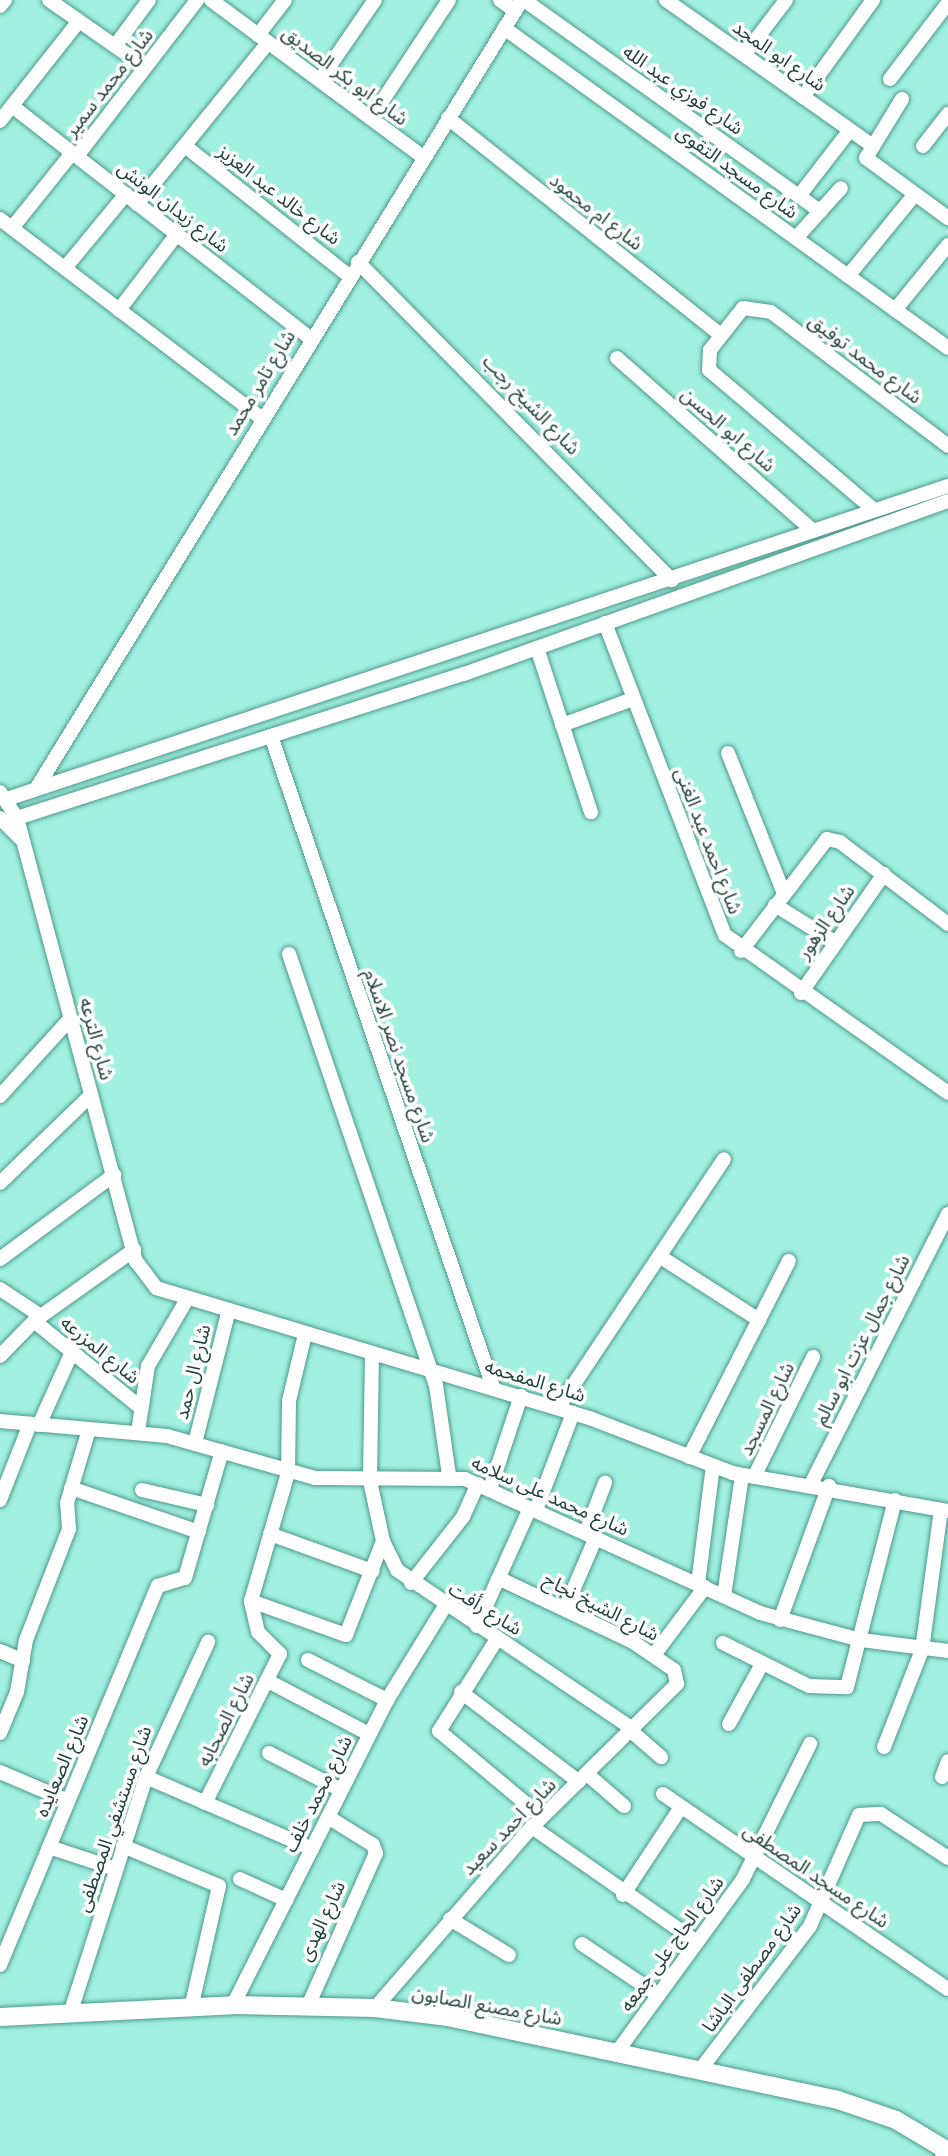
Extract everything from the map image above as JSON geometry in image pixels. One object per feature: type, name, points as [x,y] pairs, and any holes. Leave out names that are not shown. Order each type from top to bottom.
[{"type":"street","points":[[0,6],[5,0]]},
{"type":"street","points":[[49,0],[145,67]]},
{"type":"street","points":[[115,46],[149,0]]},
{"type":"street","name":"شارع محمد سمير","points":[[6,223],[74,154],[197,0]]},
{"type":"street","name":"شارع ابو بكر الصديق","points":[[211,0],[423,158]]},
{"type":"street","points":[[65,268],[184,146],[263,39],[285,0]]},
{"type":"street","points":[[320,80],[375,0]]},
{"type":"street","points":[[371,118],[449,0]]},
{"type":"street","name":"شارع فوزي عبد الله","points":[[500,0],[521,4],[820,211]]},
{"type":"street","name":"شارع ابو المجد","points":[[666,0],[683,5],[744,55],[869,143]]},
{"type":"street","points":[[744,55],[786,0]]},
{"type":"street","points":[[803,97],[873,0]]},
{"type":"street","points":[[890,79],[948,3]]},
{"type":"street","name":"شارع تامر محمد","points":[[36,789],[310,338],[521,4]]},
{"type":"street","points":[[0,121],[79,21]]},
{"type":"street","name":"شارع مسجد التقوى","points":[[504,28],[948,348]]},
{"type":"street","points":[[901,99],[869,143],[867,160],[948,218]]},
{"type":"street","name":"شارع زيدان الونش","points":[[12,106],[310,338]]},
{"type":"street","name":"شارع ام محمود","points":[[448,118],[721,335]]},
{"type":"street","points":[[923,146],[947,118]]},
{"type":"street","points":[[799,196],[850,130]]},
{"type":"street","name":"شارع خالد عبد العزيز","points":[[184,146],[349,276]]},
{"type":"street","points":[[796,238],[841,188]]},
{"type":"street","points":[[848,276],[915,194]]},
{"type":"street","points":[[6,223],[261,418]]},
{"type":"street","points":[[118,310],[177,234]]},
{"type":"street","points":[[895,310],[948,245]]},
{"type":"street","name":"شارع الشيخ رجب","points":[[358,262],[672,580]]},
{"type":"street","name":"شارع محمد توفيق","points":[[721,335],[743,309],[758,306],[948,446]]},
{"type":"street","points":[[721,335],[706,363],[714,377],[873,509]]},
{"type":"street","name":"شارع ابو الحسن","points":[[617,358],[813,531]]},
{"type":"street","points":[[3,795],[36,789],[672,580],[873,509],[948,486]]},
{"type":"street","points":[[7,825],[537,648],[948,500]]},
{"type":"street","name":"شارع احمد عبد الغنى","points":[[605,623],[715,918],[741,951],[948,1093]]},
{"type":"street","points":[[537,648],[591,812]]},
{"type":"street","points":[[562,724],[633,699]]},
{"type":"street","name":"شارع مسجد نصر الاسلام","points":[[271,736],[493,1387]]},
{"type":"street","points":[[728,753],[780,900],[836,943]]},
{"type":"street","name":"شارع الترعه","points":[[3,795],[7,825],[21,839],[134,1250]]},
{"type":"street","points":[[741,951],[831,838],[884,874],[948,924]]},
{"type":"street","name":"شارع الزهور","points":[[801,993],[884,874]]},
{"type":"street","points":[[289,954],[431,1371],[449,1475]]},
{"type":"street","points":[[0,1096],[70,1019]]},
{"type":"street","points":[[0,1183],[91,1095]]},
{"type":"street","points":[[558,1408],[724,1160]]},
{"type":"street","points":[[0,1259],[114,1175]]},
{"type":"street","name":"شارع جمال عزت ابو سالم","points":[[811,1484],[948,1214]]},
{"type":"street","points":[[0,1356],[38,1318],[134,1250]]},
{"type":"street","name":"شارع المفحمه","points":[[134,1250],[148,1280],[187,1301],[229,1310],[493,1387],[748,1476],[829,1486],[945,1511]]},
{"type":"street","points":[[659,1256],[759,1320]]},
{"type":"street","points":[[689,1457],[789,1261]]},
{"type":"street","name":"شارع المزرعه","points":[[0,1289],[38,1318],[72,1352],[141,1408]]},
{"type":"street","points":[[138,1432],[151,1358],[187,1301]]},
{"type":"street","name":"شارع ال حمد","points":[[195,1443],[229,1310]]},
{"type":"street","points":[[304,1334],[289,1401],[288,1473],[251,1601],[346,1634],[383,1541]]},
{"type":"street","points":[[0,1500],[72,1352]]},
{"type":"street","name":"شارع رأفت","points":[[372,1353],[370,1481],[383,1541],[411,1583],[632,1730],[661,1757]]},
{"type":"street","name":"شارع المسجد","points":[[724,1595],[748,1476],[813,1357]]},
{"type":"street","points":[[411,1583],[484,1487],[521,1396]]},
{"type":"street","points":[[477,1626],[533,1509],[573,1413]]},
{"type":"street","name":"شارع محمد على سلامه","points":[[0,1421],[138,1432],[195,1443],[288,1473],[370,1481],[449,1475],[484,1487],[780,1620],[861,1640],[922,1650],[948,1651]]},
{"type":"street","points":[[0,1732],[4,1711],[69,1529],[71,1488],[89,1429]]},
{"type":"street","points":[[71,1488],[199,1532],[222,1451]]},
{"type":"street","points":[[654,1655],[701,1585],[713,1466]]},
{"type":"street","points":[[565,1609],[591,1535],[605,1483]]},
{"type":"street","points":[[780,1620],[829,1486]]},
{"type":"street","points":[[142,1490],[207,1505]]},
{"type":"street","points":[[723,1643],[808,1686],[838,1691],[851,1680],[895,1500]]},
{"type":"street","points":[[884,1747],[922,1650],[945,1511]]},
{"type":"street","name":"شارع الصعايده","points":[[0,1965],[161,1583],[185,1578],[199,1532]]},
{"type":"street","points":[[271,1534],[372,1571]]},
{"type":"street","name":"شارع الشيخ نجاح","points":[[498,1578],[654,1655],[678,1680]]},
{"type":"street","name":"شارع الصحابه","points":[[205,1803],[280,1654],[255,1625],[251,1601]]},
{"type":"street","name":"شارع محمد خلف","points":[[233,2006],[387,1700],[445,1606]]},
{"type":"street","points":[[497,1639],[461,1692],[440,1734],[623,1895],[697,1942]]},
{"type":"street","name":"شارع مستشفي المصطفى","points":[[70,2014],[146,1777],[208,1642]]},
{"type":"street","points":[[0,1651],[23,1661]]},
{"type":"street","points":[[308,1660],[387,1700]]},
{"type":"street","points":[[729,1724],[762,1664]]},
{"type":"street","name":"شارع احمد سعيد","points":[[375,2008],[537,1822],[632,1730],[678,1680]]},
{"type":"street","points":[[268,1681],[369,1734]]},
{"type":"street","points":[[461,1692],[624,1806]]},
{"type":"street","name":"شارع الحاج على جمعه","points":[[617,2052],[755,1857],[810,1744]]},
{"type":"street","points":[[269,1753],[341,1790]]},
{"type":"street","points":[[942,1777],[948,1761]]},
{"type":"street","points":[[0,1772],[68,1801]]},
{"type":"street","points":[[146,1777],[312,1849]]},
{"type":"street","name":"شارع مسجد المصطفى","points":[[663,1794],[948,1990]]},
{"type":"street","points":[[623,1895],[681,1807]]},
{"type":"street","name":"شارع مصطفى الباشا","points":[[700,2070],[822,1903],[852,1826],[865,1812],[881,1814],[948,1858]]},
{"type":"street","name":"شارع الهدى","points":[[308,2006],[376,1853],[373,1845],[328,1817]]},
{"type":"street","points":[[49,1846],[116,1869]]},
{"type":"street","points":[[123,1846],[219,1886],[191,2008]]},
{"type":"street","points":[[240,1879],[286,1900]]},
{"type":"street","points":[[450,1919],[509,1955]]},
{"type":"street","points":[[582,1944],[658,1995]]},
{"type":"street","name":"شارع مصنع الصابون","points":[[0,2017],[233,2006],[375,2008],[617,2052],[867,2108],[947,2153]]}]
